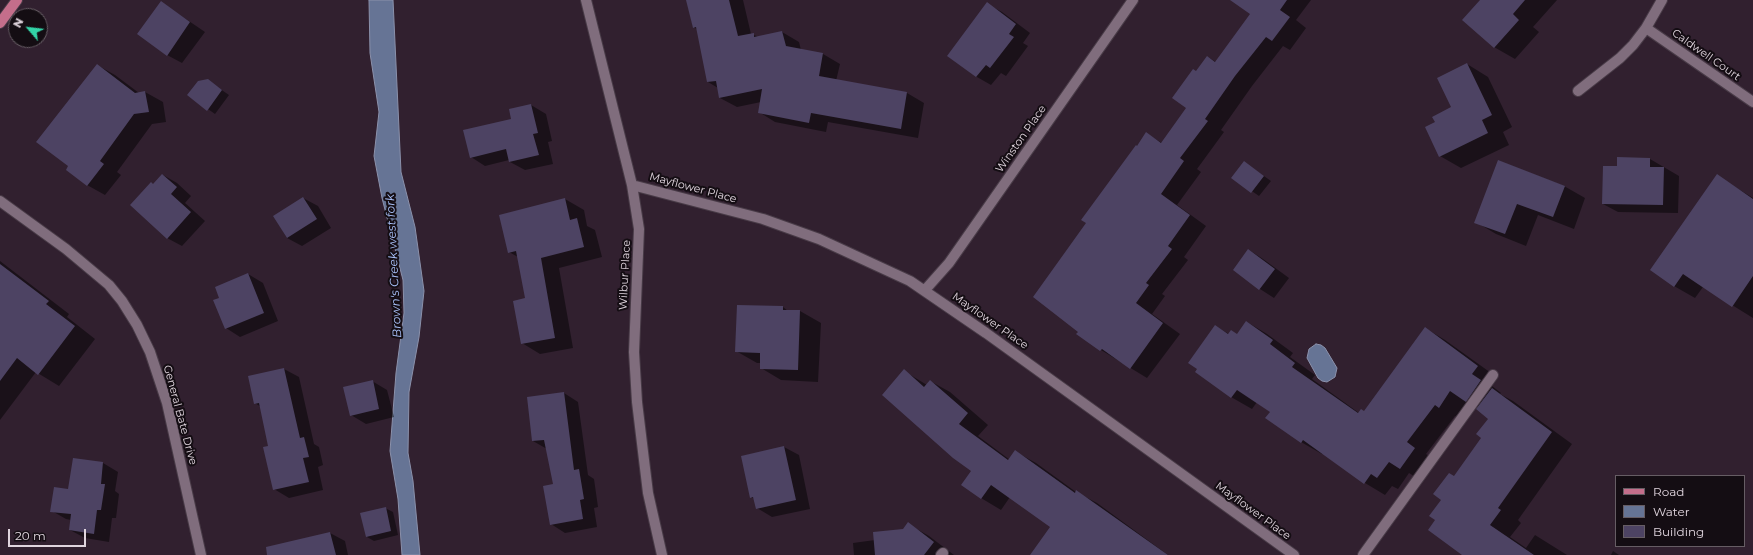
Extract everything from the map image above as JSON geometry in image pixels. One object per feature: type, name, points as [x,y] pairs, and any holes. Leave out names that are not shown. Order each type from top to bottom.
[{"type":"main road","points":[[0,22],[17,0]]},
{"type":"street","name":"Wilbur Place","points":[[586,0],[632,185],[639,229],[634,352],[637,402],[648,493],[662,555]]},
{"type":"street","points":[[1123,0],[1125,11]]},
{"type":"street","name":"Winston Place","points":[[925,290],[949,263],[1133,0]]},
{"type":"street","points":[[1578,90],[1620,58],[1633,45],[1646,28],[1662,0]]},
{"type":"street","name":"Caldwell Court","points":[[1646,28],[1753,102]]},
{"type":"street","name":"Mayflower Place","points":[[632,185],[763,218],[819,239],[893,273],[925,290],[1294,555]]},
{"type":"street","name":"General Bate Drive","points":[[0,201],[66,249],[109,285],[122,301],[137,325],[150,352],[167,403],[201,555]]},
{"type":"street","points":[[1363,555],[1493,375]]},
{"type":"water","points":[[369,0],[393,0],[401,172],[415,227],[424,291],[419,337],[409,392],[408,453],[413,481],[420,555],[402,555],[398,499],[390,451],[396,373],[404,313],[403,280],[382,198],[374,156],[379,112],[370,53]]},
{"type":"water","points":[[1316,344],[1325,348],[1337,368],[1335,377],[1327,382],[1318,378],[1307,358],[1309,349]]},
{"type":"building","points":[[686,0],[729,0],[738,36],[754,33],[754,37],[782,31],[786,46],[823,53],[819,76],[907,92],[901,129],[811,113],[809,123],[758,113],[762,89],[719,98],[716,81],[707,82],[696,27],[693,28]]},
{"type":"building","points":[[1230,0],[1287,0],[1280,10],[1290,17],[1272,41],[1266,37],[1235,76],[1205,119],[1208,121],[1180,158],[1184,161],[1161,194],[1190,215],[1168,246],[1172,249],[1146,283],[1149,285],[1136,303],[1163,323],[1130,369],[1102,349],[1100,351],[1076,334],[1078,332],[1033,297],[1086,223],[1081,220],[1146,132],[1161,143],[1186,108],[1172,98],[1193,69],[1196,71],[1207,56],[1215,62],[1250,14]]},
{"type":"building","points":[[1480,0],[1525,0],[1513,14],[1519,20],[1494,48],[1462,20]]},
{"type":"building","points":[[161,1],[190,22],[167,56],[137,34]]},
{"type":"building","points":[[987,2],[1016,24],[1009,34],[1014,37],[990,68],[986,65],[976,77],[947,56]]},
{"type":"building","points":[[1467,63],[1492,115],[1482,120],[1488,133],[1439,157],[1425,127],[1435,122],[1432,117],[1451,107],[1437,78]]},
{"type":"building","points":[[97,64],[135,93],[145,91],[149,112],[134,114],[100,161],[104,164],[87,186],[66,170],[68,166],[36,142]]},
{"type":"building","points":[[208,79],[222,90],[207,111],[187,95],[198,81]]},
{"type":"building","points":[[531,104],[538,133],[533,134],[539,155],[509,162],[506,149],[470,158],[463,130],[511,119],[509,109]]},
{"type":"building","points":[[1617,157],[1650,158],[1650,167],[1664,167],[1663,205],[1602,204],[1603,166],[1617,166]]},
{"type":"building","points":[[1498,160],[1565,186],[1553,217],[1517,204],[1505,234],[1474,223]]},
{"type":"building","points":[[1244,161],[1264,176],[1251,193],[1231,178]]},
{"type":"building","points":[[162,174],[177,187],[171,194],[191,212],[167,239],[130,205],[151,182],[153,184]]},
{"type":"building","points":[[1717,174],[1753,199],[1753,276],[1732,307],[1683,274],[1674,287],[1650,270]]},
{"type":"building","points":[[303,197],[317,219],[287,238],[273,216]]},
{"type":"building","points":[[565,198],[570,220],[577,218],[584,247],[541,258],[555,338],[521,344],[513,301],[525,298],[516,251],[508,253],[499,215]]},
{"type":"building","points":[[1248,249],[1275,269],[1259,290],[1233,270]]},
{"type":"building","points":[[0,264],[49,301],[46,304],[75,326],[38,375],[17,358],[0,381]]},
{"type":"building","points":[[248,273],[264,313],[225,329],[213,300],[219,298],[215,287]]},
{"type":"building","points":[[737,305],[783,306],[783,310],[800,310],[798,370],[760,369],[760,353],[735,352]]},
{"type":"building","points":[[1246,321],[1273,340],[1270,344],[1295,363],[1292,367],[1358,413],[1361,409],[1364,411],[1425,327],[1478,366],[1472,374],[1481,380],[1466,402],[1450,391],[1439,408],[1435,405],[1407,442],[1415,448],[1400,469],[1389,462],[1377,478],[1371,474],[1364,484],[1303,440],[1301,443],[1265,418],[1270,412],[1237,390],[1231,398],[1195,372],[1197,369],[1188,363],[1215,325],[1228,334],[1231,330],[1237,334]]},
{"type":"building","points":[[284,368],[300,438],[304,437],[309,457],[303,458],[309,482],[273,490],[263,447],[268,446],[259,403],[254,404],[248,376]]},
{"type":"building","points":[[904,369],[924,387],[930,380],[968,413],[959,424],[1008,460],[1015,450],[1075,493],[1076,490],[1168,555],[1030,555],[1050,527],[991,485],[981,499],[961,485],[971,471],[953,458],[882,395]]},
{"type":"building","points":[[373,380],[379,409],[350,416],[343,387]]},
{"type":"building","points":[[1492,388],[1552,432],[1498,508],[1501,510],[1490,525],[1534,555],[1462,555],[1428,530],[1435,520],[1429,516],[1441,500],[1433,494],[1449,473],[1454,476],[1481,438],[1476,434],[1488,419],[1476,409]]},
{"type":"building","points":[[564,392],[574,470],[579,469],[584,499],[580,500],[583,519],[550,525],[543,486],[553,484],[544,440],[532,441],[527,397]]},
{"type":"building","points":[[784,446],[796,500],[756,509],[753,497],[750,498],[741,456]]},
{"type":"building","points":[[73,458],[103,462],[101,484],[105,484],[101,510],[97,510],[94,534],[69,530],[71,514],[50,512],[54,487],[68,489]]},
{"type":"building","points":[[386,507],[391,531],[366,537],[360,513]]},
{"type":"building","points":[[908,522],[934,542],[924,555],[875,555],[873,532],[903,529]]},
{"type":"building","points":[[330,532],[336,555],[267,555],[266,547]]},
{"type":"water label","name":"Brown's Creek west fork","points":[[394,266]]}]
